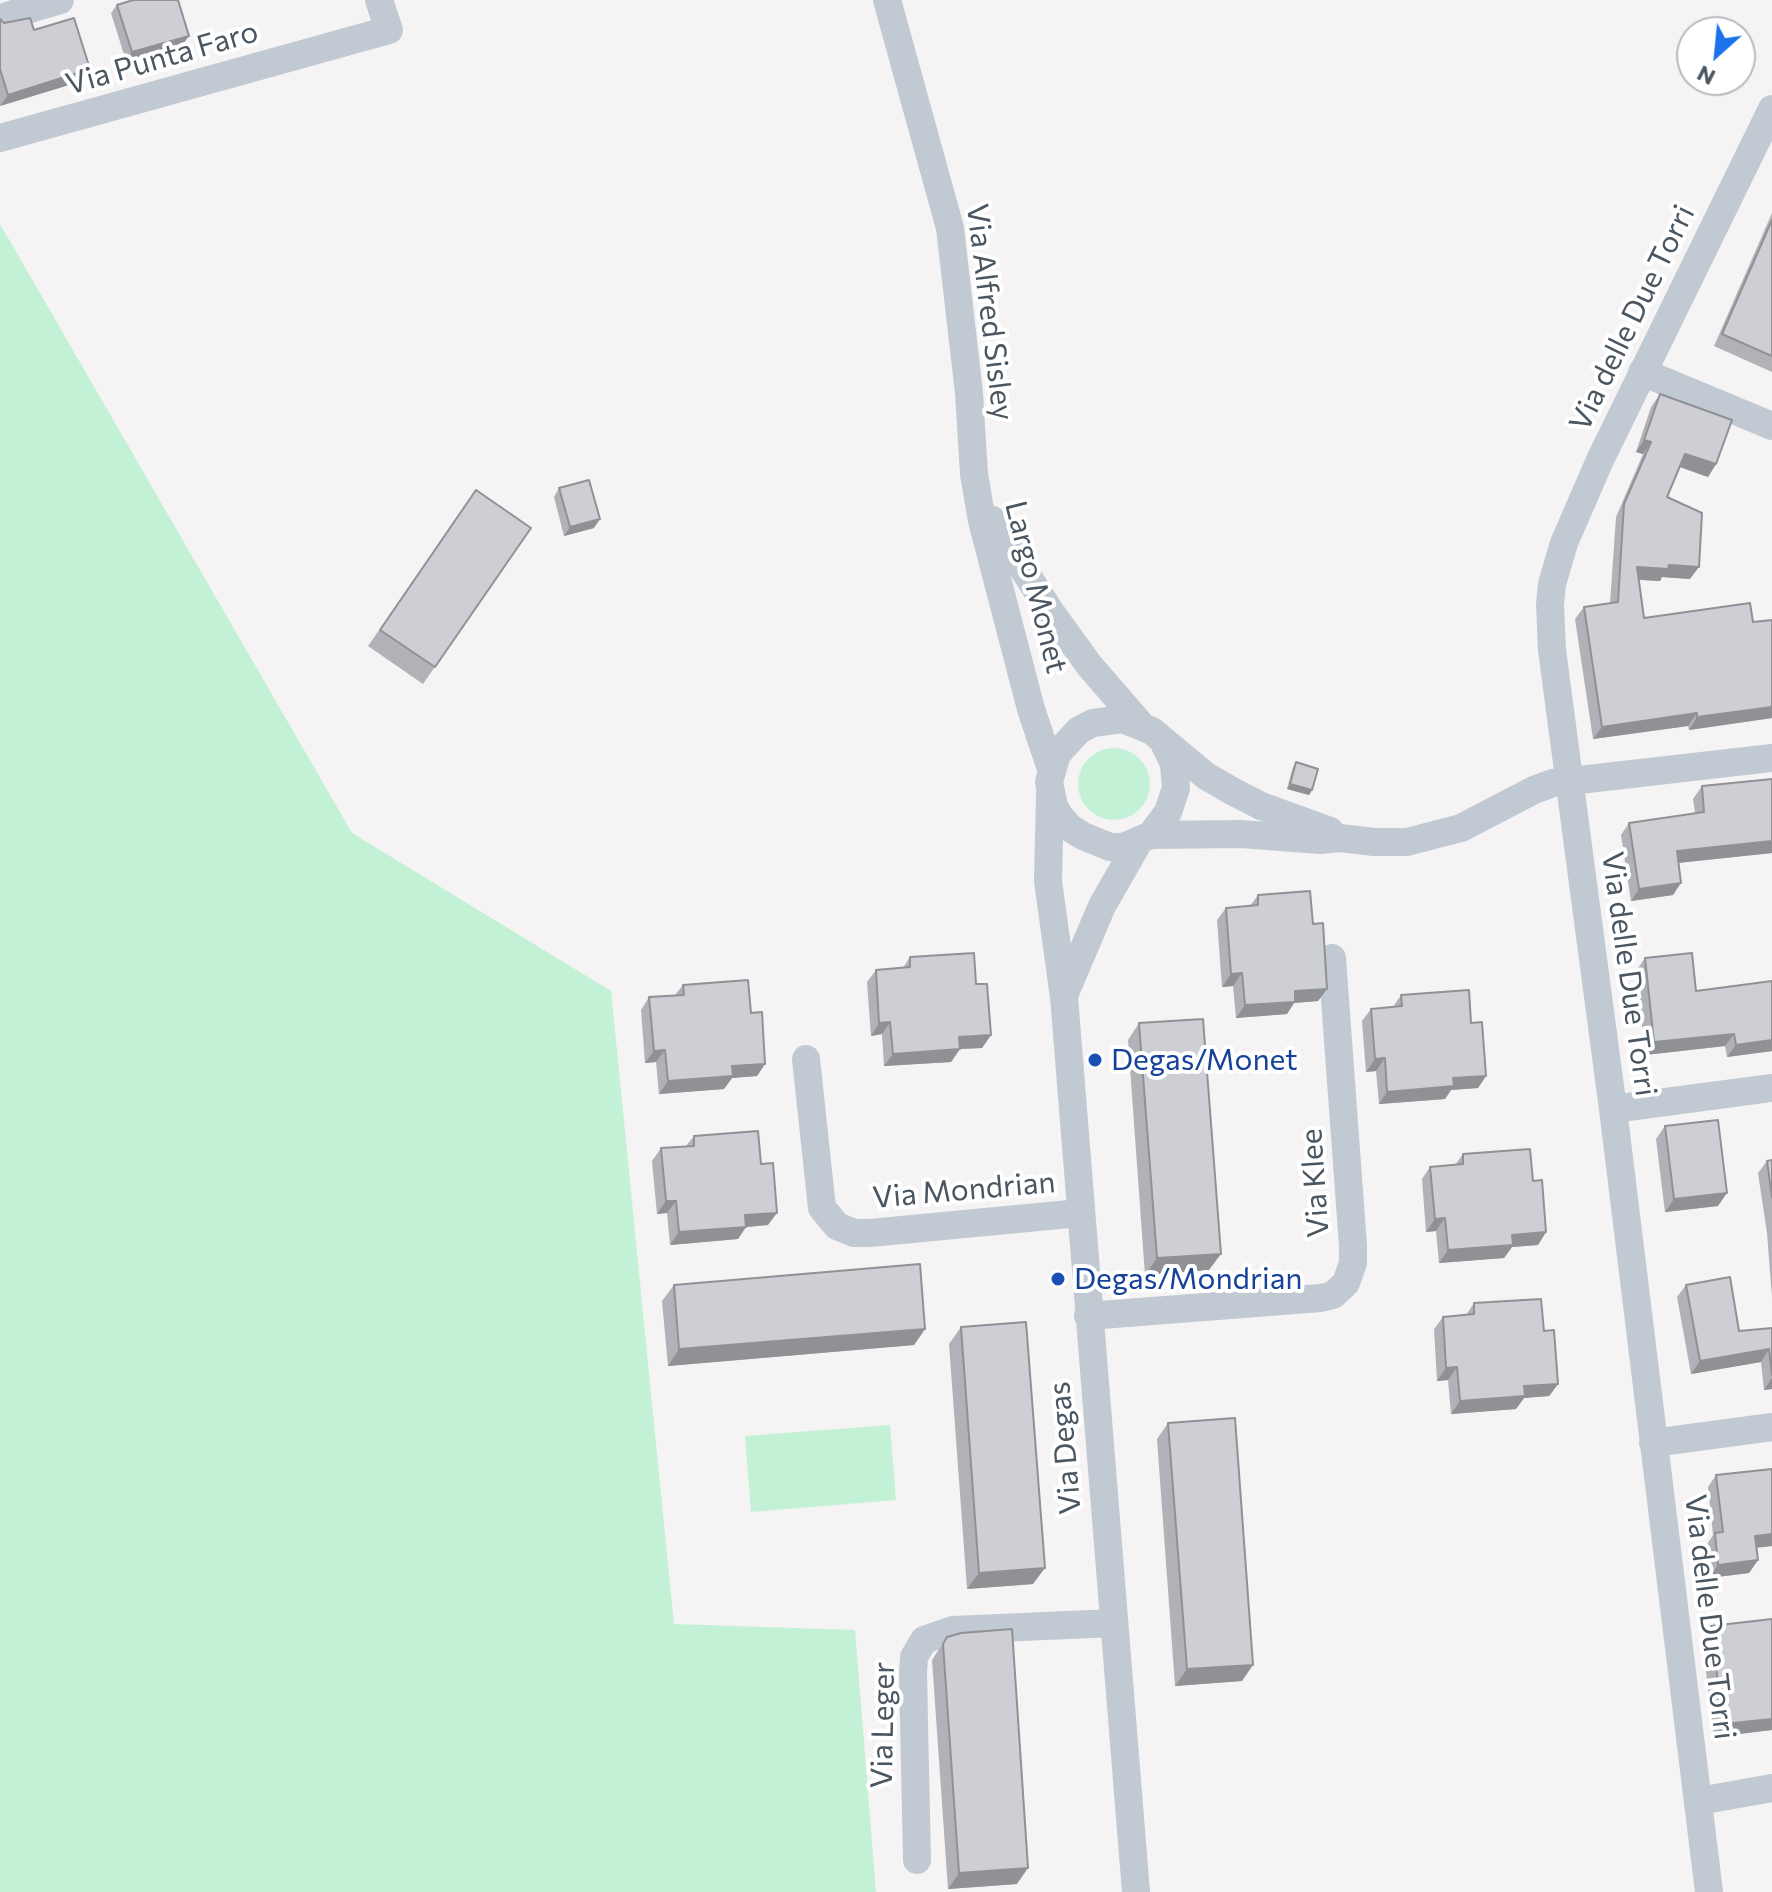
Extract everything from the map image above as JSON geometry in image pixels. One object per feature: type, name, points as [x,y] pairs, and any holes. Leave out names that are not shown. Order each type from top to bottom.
[{"type":"street","points":[[0,18],[60,0]]},
{"type":"street","name":"Via Punta Faro","points":[[0,138],[389,30],[379,0]]},
{"type":"street","name":"Via Alfred Sisley","points":[[887,0],[950,228],[977,495]]},
{"type":"street","name":"Via delle Due Torri","points":[[1709,1892],[1550,627],[1552,584],[1572,522],[1772,109]]},
{"type":"street","points":[[1642,372],[1772,426]]},
{"type":"street","name":"Largo Monet","points":[[977,495],[1050,611],[1089,665],[1140,724],[1206,776],[1232,791],[1261,806],[1328,830],[1340,838]]},
{"type":"street","name":"Largo Monet","points":[[977,495],[1059,815],[1070,828],[1110,847],[1145,839],[1213,833],[1320,840],[1340,838]]},
{"type":"street","points":[[1050,782],[1065,742],[1079,730],[1106,720],[1123,719],[1140,724]]},
{"type":"street","points":[[1145,839],[1168,812],[1176,788],[1174,764],[1163,741]]},
{"type":"street","points":[[1340,838],[1385,843],[1428,839],[1472,823],[1544,786],[1569,780],[1772,758]]},
{"type":"street","name":"Via Degas","points":[[1050,782],[1047,864],[1064,997],[1136,1892]]},
{"type":"street","name":"Via Degas","points":[[1064,997],[1096,920],[1145,839]]},
{"type":"street","name":"Via Klee","points":[[1088,1316],[1321,1298],[1333,1295],[1346,1283],[1353,1263],[1353,1246],[1332,958]]},
{"type":"street","name":"Via Mondrian","points":[[806,1059],[822,1208],[837,1226],[854,1233],[870,1233],[1080,1213]]},
{"type":"street","points":[[1613,1109],[1772,1088]]},
{"type":"street","points":[[1653,1443],[1772,1427]]},
{"type":"street","name":"Via Leger","points":[[917,1860],[913,1674],[914,1657],[924,1640],[953,1630],[1114,1623]]},
{"type":"street","points":[[1699,1801],[1772,1788]]},
{"type":"green space","points":[[0,224],[352,833],[611,991],[674,1624],[855,1630],[876,1892],[0,1892]]},
{"type":"green space","points":[[1114,748],[1134,754],[1144,764],[1150,784],[1144,804],[1134,814],[1114,820],[1094,814],[1084,804],[1078,784],[1084,764],[1094,754]]},
{"type":"green space","points":[[890,1425],[896,1500],[751,1512],[745,1436]]},
{"type":"building","points":[[133,0],[178,0],[189,36],[132,52],[117,5]]},
{"type":"building","points":[[30,18],[34,30],[74,18],[90,69],[8,95],[0,69],[0,19],[4,23]]},
{"type":"building","points":[[1772,220],[1772,356],[1722,334]]},
{"type":"building","points":[[1660,394],[1732,420],[1716,464],[1685,454],[1667,497],[1702,513],[1699,567],[1637,567],[1644,618],[1750,603],[1753,622],[1772,620],[1772,707],[1697,717],[1697,713],[1602,727],[1584,607],[1618,602],[1624,504],[1651,442],[1644,440]]},
{"type":"building","points":[[589,480],[600,519],[570,527],[559,488]]},
{"type":"building","points":[[476,490],[531,528],[435,667],[380,630]]},
{"type":"building","points":[[1296,762],[1318,769],[1312,790],[1290,784]]},
{"type":"building","points":[[1772,779],[1772,841],[1677,851],[1681,883],[1639,889],[1629,823],[1704,812],[1702,786]]},
{"type":"building","points":[[1310,891],[1313,924],[1323,923],[1327,989],[1295,991],[1295,1002],[1245,1005],[1242,973],[1231,974],[1226,908],[1258,905],[1258,895]]},
{"type":"building","points":[[974,953],[976,984],[987,984],[991,1035],[959,1037],[960,1049],[893,1054],[890,1022],[879,1023],[876,970],[910,967],[910,957]]},
{"type":"building","points":[[1692,953],[1696,991],[1772,981],[1772,1040],[1736,1045],[1734,1034],[1654,1042],[1645,958]]},
{"type":"building","points":[[748,980],[751,1013],[762,1012],[765,1064],[732,1066],[733,1076],[668,1081],[665,1050],[654,1051],[649,997],[684,995],[683,985]]},
{"type":"building","points":[[1469,990],[1471,1023],[1482,1022],[1486,1076],[1453,1078],[1454,1086],[1387,1092],[1385,1058],[1375,1059],[1371,1009],[1402,1006],[1401,995]]},
{"type":"building","points":[[1203,1019],[1221,1254],[1157,1258],[1139,1023]]},
{"type":"building","points":[[1718,1120],[1727,1193],[1674,1199],[1665,1126]]},
{"type":"building","points":[[758,1131],[761,1164],[773,1163],[777,1213],[745,1215],[746,1227],[679,1232],[676,1201],[666,1201],[661,1148],[694,1146],[694,1136]]},
{"type":"building","points":[[1530,1149],[1533,1181],[1542,1180],[1546,1232],[1512,1235],[1513,1245],[1448,1250],[1445,1218],[1435,1219],[1430,1167],[1463,1164],[1463,1154]]},
{"type":"building","points":[[1772,1160],[1772,1197],[1767,1161]]},
{"type":"building","points":[[920,1264],[925,1329],[679,1349],[674,1285]]},
{"type":"building","points":[[1730,1277],[1739,1331],[1772,1328],[1772,1375],[1769,1349],[1700,1361],[1686,1285]]},
{"type":"building","points":[[1541,1299],[1544,1331],[1554,1330],[1558,1384],[1524,1386],[1525,1396],[1460,1401],[1457,1367],[1446,1368],[1443,1317],[1474,1314],[1474,1303]]},
{"type":"building","points":[[1026,1322],[1045,1568],[979,1573],[961,1327]]},
{"type":"building","points":[[1235,1418],[1253,1665],[1187,1669],[1168,1423]]},
{"type":"building","points":[[1772,1469],[1772,1534],[1755,1536],[1758,1560],[1718,1565],[1715,1533],[1723,1532],[1716,1475]]},
{"type":"building","points":[[1772,1619],[1772,1719],[1723,1724],[1711,1626]]},
{"type":"building","points":[[1012,1629],[1028,1868],[959,1873],[943,1644],[947,1637],[961,1633]]},
{"type":"place","name":"Degas/Monet","points":[[1095,1060]]},
{"type":"place","name":"Degas/Mondrian","points":[[1058,1279]]}]
